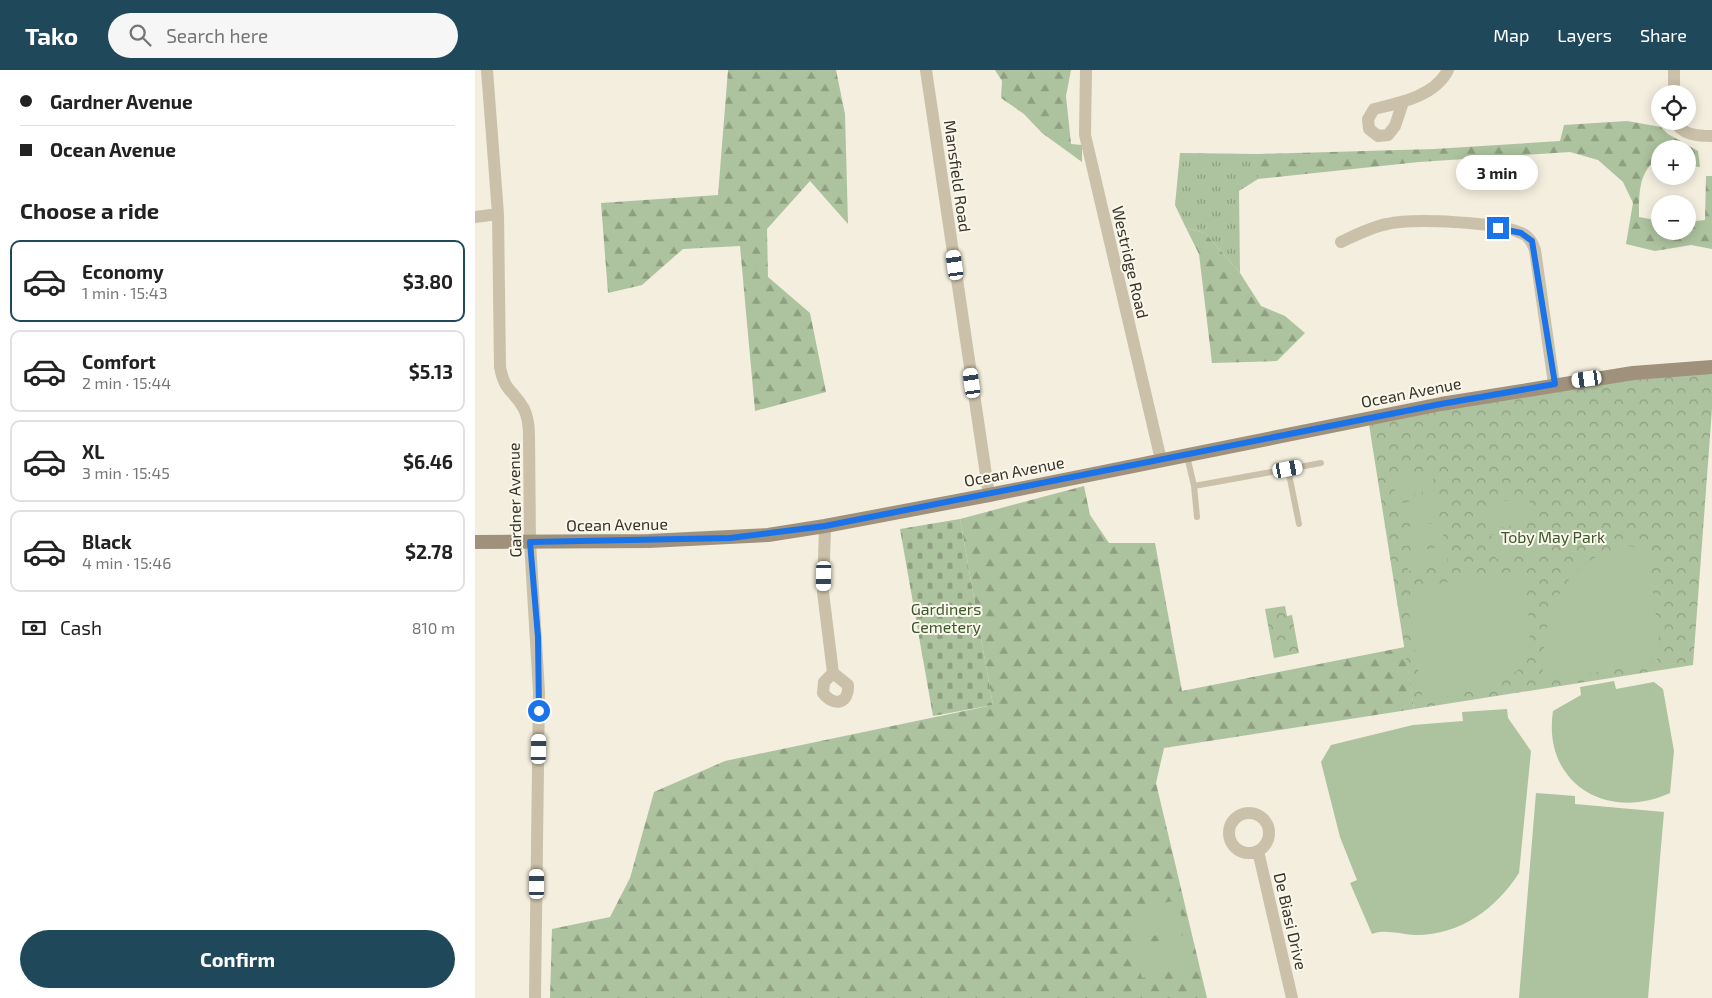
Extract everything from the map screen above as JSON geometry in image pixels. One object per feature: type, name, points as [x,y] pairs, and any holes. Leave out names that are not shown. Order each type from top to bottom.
[{"type":"main road","name":"Ocean Avenue","points":[[475,542],[730,538],[825,526],[1441,404],[1555,384],[1633,373],[1712,367]]},
{"type":"street","name":"Gardner Avenue","points":[[487,70],[498,214],[500,367],[503,382],[523,408],[528,421],[530,542],[539,692],[535,998]]},
{"type":"street","name":"Mansfield Road","points":[[926,70],[989,494]]},
{"type":"street","name":"Westridge Road","points":[[1086,70],[1085,135],[1161,460]]},
{"type":"street","points":[[1403,102],[1429,90],[1448,70]]},
{"type":"street","points":[[1674,70],[1674,85]]},
{"type":"street","points":[[1682,130],[1712,136]]},
{"type":"street","points":[[475,217],[498,214]]},
{"type":"street","points":[[1341,242],[1388,223],[1423,221],[1466,223],[1514,230],[1526,236],[1532,241],[1535,250],[1555,384]]},
{"type":"street","points":[[825,526],[823,592],[833,673]]},
{"type":"street","name":"De Biasi Drive","points":[[1259,851],[1292,998]]},
{"type":"lane","points":[[1186,454],[1194,486],[1197,517]]},
{"type":"lane","points":[[1194,486],[1321,463]]},
{"type":"lane","points":[[1288,469],[1299,524]]},
{"type":"green space","points":[[728,70],[836,70],[845,114],[848,224],[810,181],[767,229],[768,277],[810,313],[826,392],[755,411],[740,246],[683,249],[642,285],[608,293],[601,203],[718,195]]},
{"type":"green space","points":[[995,70],[1071,70],[1066,96],[1071,144],[1082,145],[1082,162],[1042,133],[1024,114],[1001,98],[1002,81]]},
{"type":"green space","points":[[1627,121],[1651,125],[1651,130],[1664,130],[1679,140],[1651,140],[1651,164],[1642,179],[1639,217],[1651,219],[1651,240],[1696,240],[1696,221],[1705,220],[1706,176],[1712,176],[1712,249],[1691,245],[1655,251],[1626,244],[1633,203],[1623,182],[1598,160],[1570,152],[1419,162],[1258,179],[1258,154],[1434,149],[1560,141],[1564,125]]},
{"type":"green space","points":[[1696,150],[1698,151],[1700,167],[1696,167]]},
{"type":"green space","points":[[1180,153],[1258,154],[1258,179],[1239,191],[1240,273],[1205,233],[1186,228],[1175,205]]},
{"type":"green space","points":[[1186,228],[1205,233],[1240,273],[1261,306],[1285,316],[1305,333],[1277,361],[1212,363],[1199,254]]},
{"type":"green space","name":"Toby May Park","points":[[1712,367],[1712,409],[1693,665],[1414,709],[1368,418]]},
{"type":"green space","points":[[1432,472],[1435,490],[1396,497],[1393,479]]},
{"type":"green space","points":[[1084,486],[1090,515],[1109,543],[1155,543],[1182,691],[1405,647],[1414,709],[1164,748],[1156,783],[1207,998],[550,998],[552,929],[610,917],[630,878],[654,792],[725,761],[993,705],[960,519]]},
{"type":"green space","points":[[1436,497],[1439,515],[1400,522],[1397,504]]},
{"type":"green space","points":[[1529,497],[1533,522],[1491,529],[1486,504]]},
{"type":"green space","name":"Gardiners Cemetery","points":[[960,519],[993,705],[933,716],[900,529]]},
{"type":"green space","points":[[1441,522],[1444,540],[1404,546],[1401,528]]},
{"type":"green space","points":[[1534,527],[1539,552],[1496,559],[1491,535]]},
{"type":"green space","points":[[1445,546],[1448,564],[1408,571],[1405,553]]},
{"type":"green space","points":[[1632,546],[1648,555],[1661,654],[1655,662],[1543,682],[1546,636],[1551,614],[1560,594],[1572,576],[1588,562],[1608,552]]},
{"type":"green space","points":[[1522,570],[1530,629],[1530,641],[1525,661],[1518,670],[1494,684],[1463,693],[1423,701],[1407,599],[1413,591],[1424,586]]},
{"type":"green space","points":[[1285,606],[1287,616],[1292,615],[1299,653],[1274,658],[1265,609]]},
{"type":"green space","points":[[1614,681],[1616,689],[1654,682],[1663,689],[1674,751],[1670,793],[1646,801],[1624,803],[1602,799],[1584,790],[1569,776],[1558,758],[1552,736],[1553,711],[1581,695],[1580,687]]},
{"type":"green space","points":[[1507,709],[1508,718],[1531,751],[1519,873],[1510,886],[1488,909],[1461,925],[1446,931],[1430,934],[1414,935],[1387,932],[1372,934],[1350,883],[1357,880],[1340,837],[1321,762],[1331,745],[1413,725],[1463,721],[1462,712]]},
{"type":"green space","points":[[1536,793],[1575,796],[1575,804],[1664,812],[1648,998],[1519,998]]},
{"type":"green space","points":[[1178,900],[1184,929],[1139,939],[1133,909]]},
{"type":"green space","points":[[1188,934],[1196,965],[1142,978],[1134,947]]},
{"type":"route","points":[[539,711],[538,637],[530,542],[730,538],[825,526],[1441,404],[1555,384],[1535,250],[1532,241],[1514,230],[1498,228]]}]
